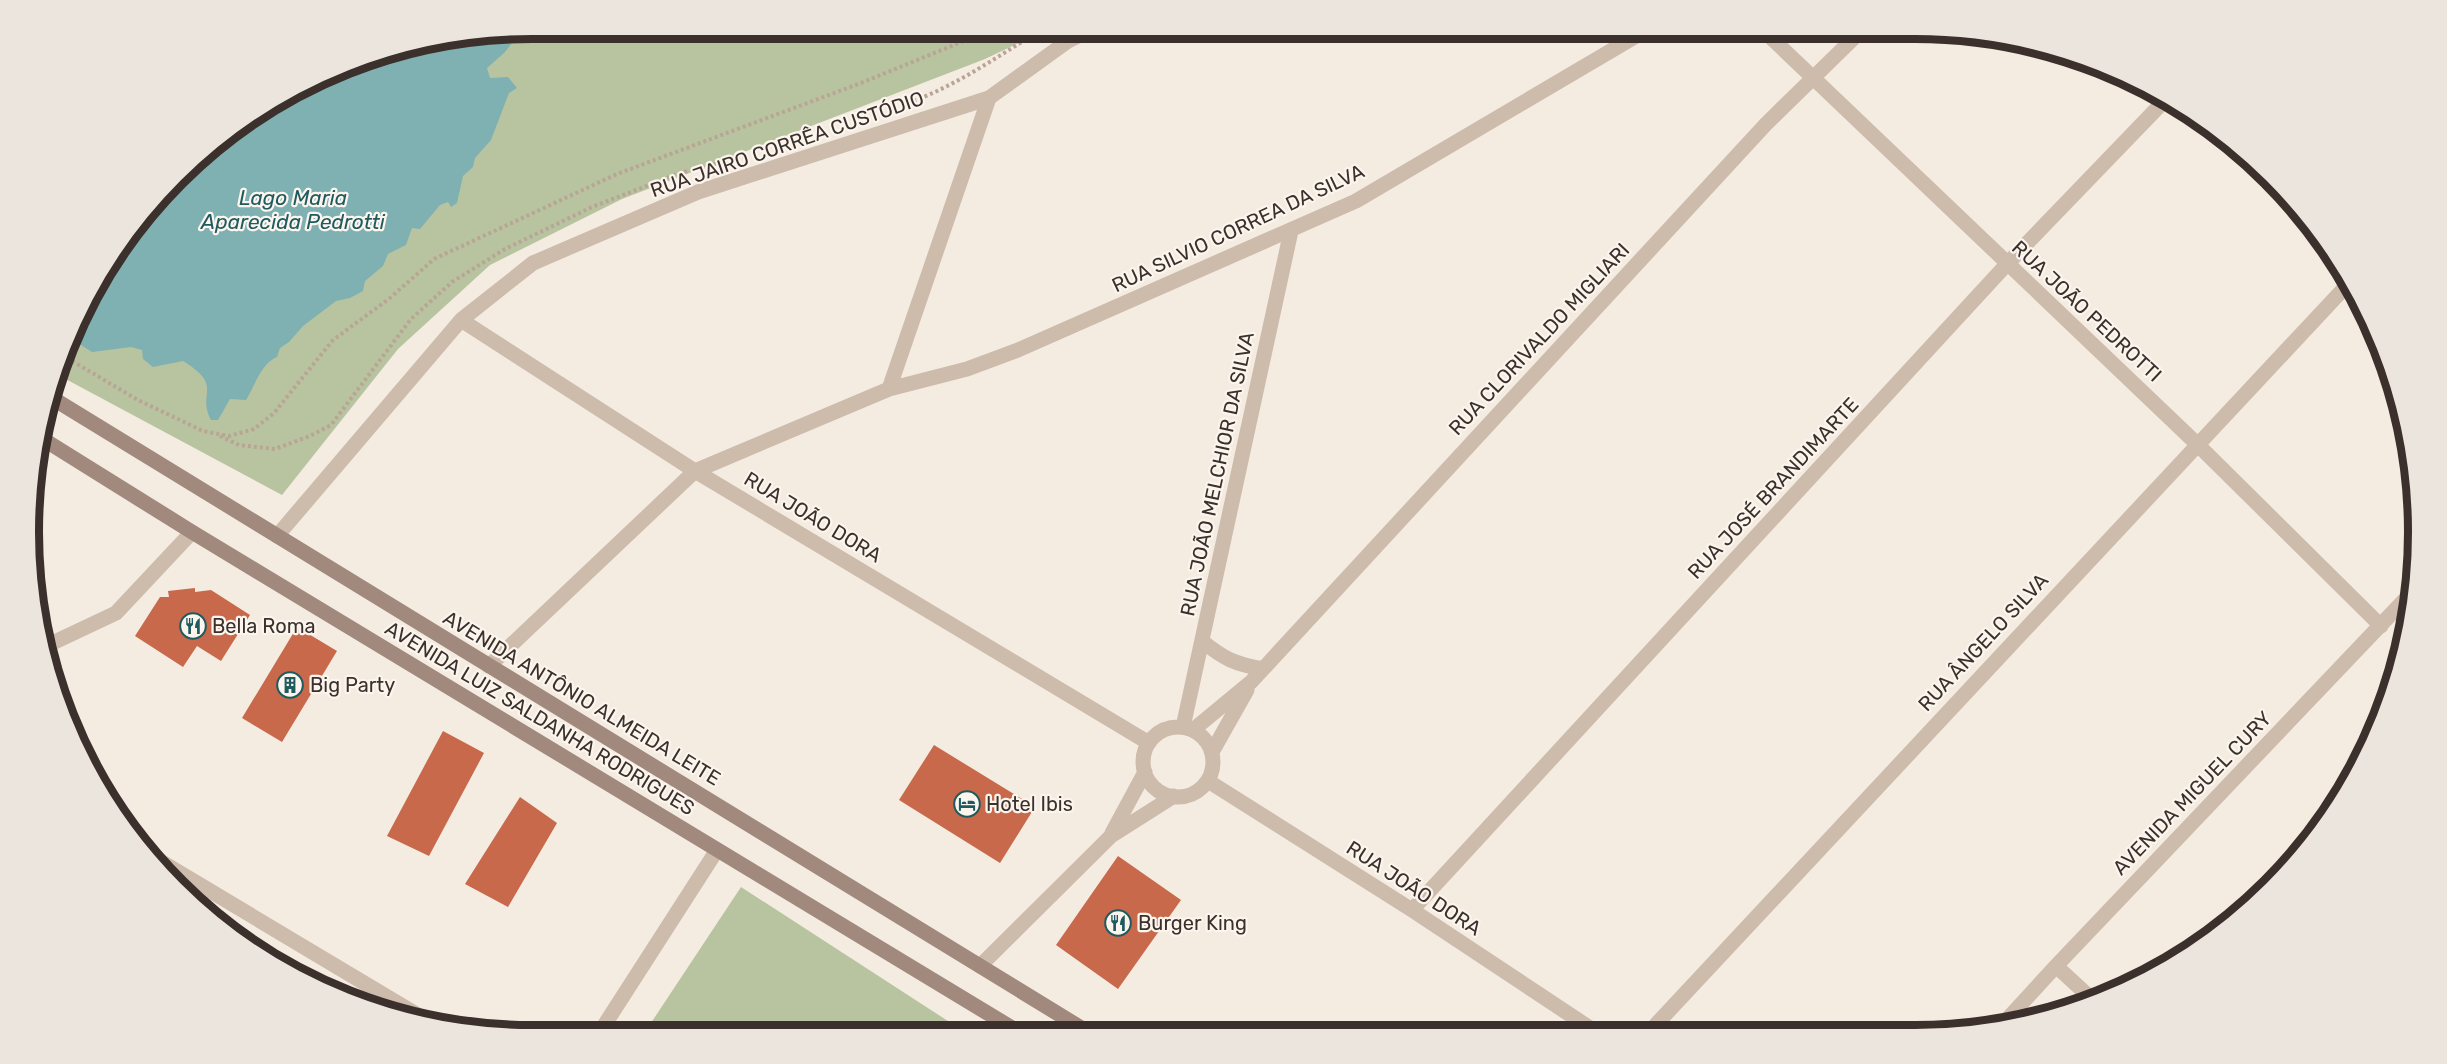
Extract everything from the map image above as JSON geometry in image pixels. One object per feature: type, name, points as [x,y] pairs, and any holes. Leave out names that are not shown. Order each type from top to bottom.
[{"type":"main road","name":"AVENIDA ANTÔNIO ALMEIDA LEITE","points":[[57,401],[1076,1025]]},
{"type":"main road","name":"AVENIDA LUIZ SALDANHA RODRIGUES","points":[[47,442],[192,532],[1008,1025]]},
{"type":"street","name":"RUA JAIRO CORRÊA CUSTÓDIO","points":[[277,536],[461,320],[533,263],[698,192],[989,98],[1072,39]]},
{"type":"street","name":"RUA SILVIO CORREA DA SILVA","points":[[489,666],[695,471],[889,389],[967,369],[1018,350],[1356,201],[1629,39]]},
{"type":"street","name":"RUA JOÃO PEDROTTI","points":[[1773,39],[2197,444],[2381,626]]},
{"type":"street","name":"RUA CLORIVALDO MIGLIARI","points":[[1188,728],[1251,682],[1766,124],[1852,39]]},
{"type":"street","points":[[889,389],[989,98]]},
{"type":"street","name":"RUA JOSÉ BRANDIMARTE","points":[[1412,910],[2007,264],[2161,104]]},
{"type":"street","name":"RUA JOÃO MELCHIOR DA SILVA","points":[[1188,728],[1202,641],[1291,231]]},
{"type":"street","name":"RUA ÂNGELO SILVA","points":[[1656,1025],[2344,289]]},
{"type":"street","name":"RUA JOÃO DORA","points":[[461,320],[695,471],[1149,743]]},
{"type":"street","points":[[52,644],[116,614],[192,532]]},
{"type":"street","name":"AVENIDA MIGUEL CURY","points":[[2010,1016],[2403,602]]},
{"type":"street","points":[[1202,641],[1222,658],[1263,669]]},
{"type":"street","name":"RUA CLORIVALDO MIGLIARI","points":[[1212,752],[1251,682]]},
{"type":"street","points":[[980,966],[1111,836],[1174,796],[1193,794],[1208,781],[1214,762],[1208,743],[1188,728],[1164,730],[1149,743],[1145,752],[1145,772],[1111,836]]},
{"type":"street","points":[[1145,772],[1155,788],[1174,796]]},
{"type":"street","name":"RUA JOÃO DORA","points":[[1208,781],[1412,910],[1585,1025]]},
{"type":"street","points":[[604,1025],[717,850]]},
{"type":"street","points":[[170,867],[406,1008]]},
{"type":"street","points":[[2056,966],[2086,994]]},
{"type":"path","points":[[70,360],[138,400],[202,431],[229,436],[254,429],[274,413],[333,340],[390,298],[434,259],[617,174],[861,83],[967,39]]},
{"type":"green space","points":[[1027,39],[985,59],[622,199],[490,265],[398,349],[282,495],[64,378],[77,343],[105,286],[122,258],[161,207],[207,161],[258,122],[285,105],[374,65],[436,48],[500,40]]},
{"type":"green space","points":[[741,887],[954,1025],[650,1025]]},
{"type":"water","name":"Lago Maria Aparecida Pedrotti","points":[[515,40],[487,68],[490,78],[508,77],[517,88],[509,93],[491,140],[475,158],[473,167],[463,176],[457,203],[451,207],[448,202],[440,205],[420,229],[412,228],[406,245],[388,254],[383,266],[365,281],[363,291],[350,298],[336,301],[303,326],[289,342],[280,348],[277,357],[262,370],[246,400],[230,399],[218,420],[211,420],[207,410],[207,390],[203,377],[183,361],[153,367],[143,359],[142,350],[131,347],[92,352],[77,343],[90,314],[122,258],[161,207],[183,183],[232,141],[285,105],[374,65],[436,48]]},
{"type":"building","name":"Bella Roma","points":[[195,588],[195,592],[211,590],[250,615],[221,661],[197,646],[183,667],[135,636],[160,597],[169,597],[168,591]]},
{"type":"building","name":"Big Party","points":[[297,627],[337,651],[282,742],[242,718]]},
{"type":"building","points":[[443,731],[484,753],[429,856],[387,836]]},
{"type":"building","name":"Hotel Ibis","points":[[934,745],[1035,807],[1000,863],[899,800]]},
{"type":"building","points":[[520,797],[557,823],[508,907],[465,884]]},
{"type":"building","name":"Burger King","points":[[1118,856],[1181,900],[1118,989],[1056,945]]},
{"type":"place","name":"Bella Roma","points":[[193,626]]},
{"type":"place","name":"Big Party","points":[[290,685]]},
{"type":"place","name":"Hotel Ibis","points":[[967,804]]},
{"type":"place","name":"Burger King","points":[[1118,923]]}]
